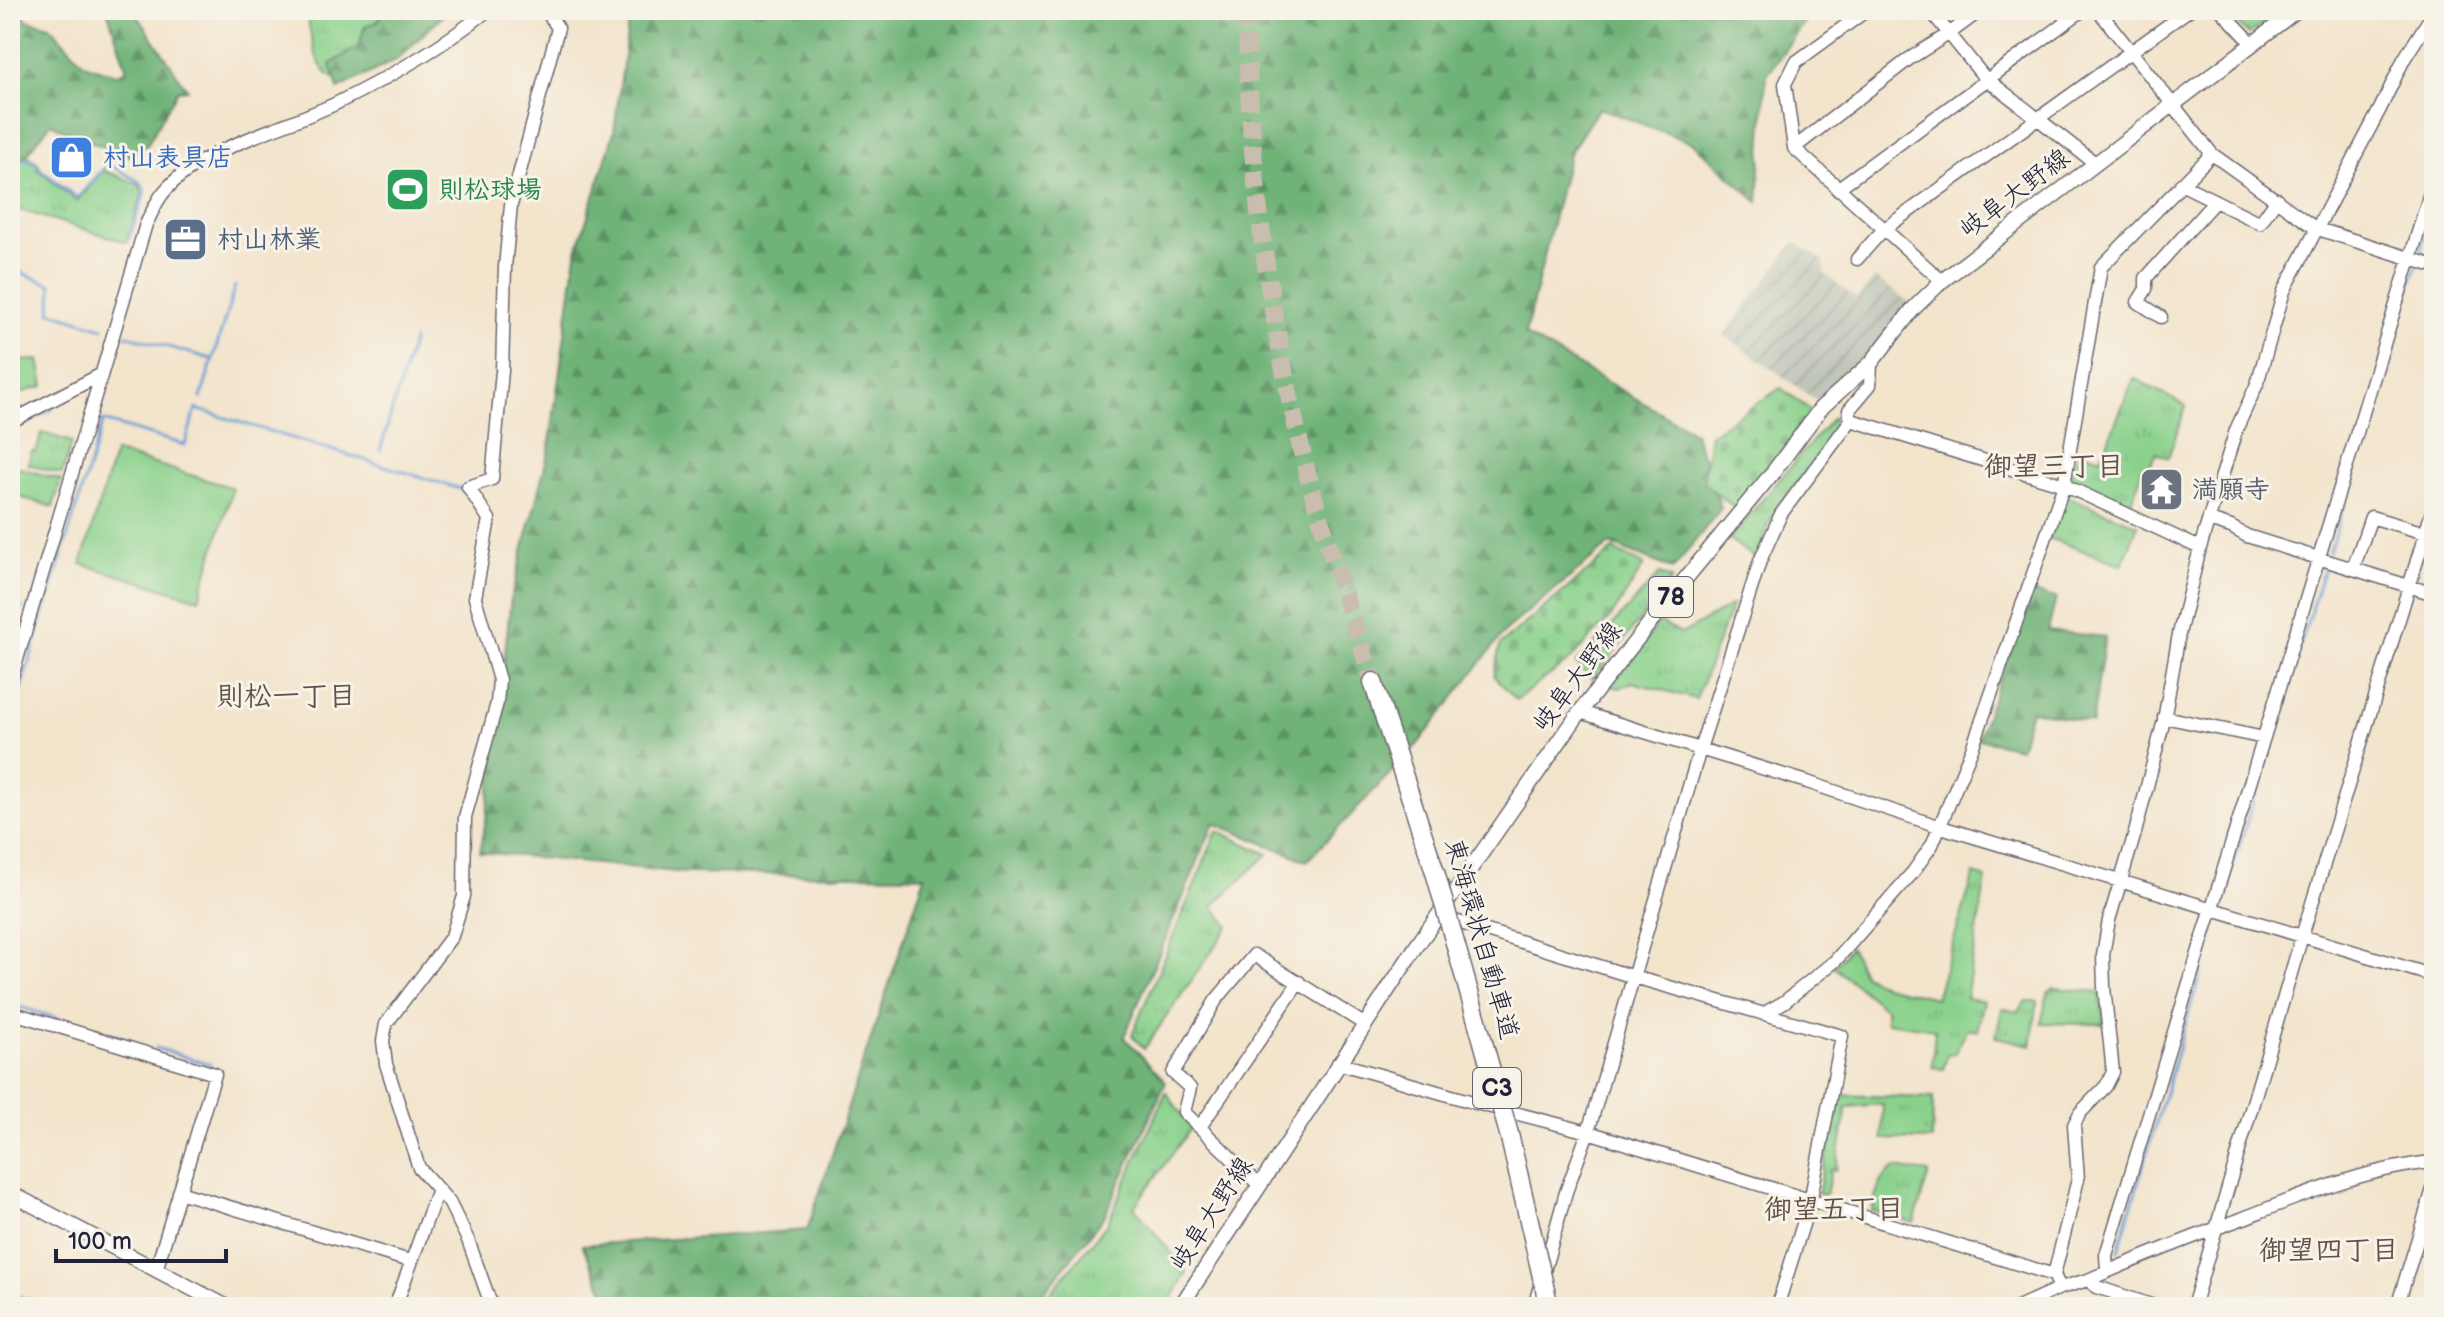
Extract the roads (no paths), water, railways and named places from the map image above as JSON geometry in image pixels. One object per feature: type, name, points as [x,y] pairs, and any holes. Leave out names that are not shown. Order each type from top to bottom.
[{"type":"highway","name":"東海環状自動車道","points":[[1373,682],[1435,872],[1505,1118],[1549,1307]]},
{"type":"main road","name":"岐阜大野線","points":[[1180,1307],[1364,1024],[1580,712],[1821,408],[1871,363],[1913,309],[1942,281],[2297,10]]},
{"type":"main road","points":[[10,1193],[227,1307]]},
{"type":"street","points":[[10,683],[146,224],[166,189],[203,160],[337,103],[406,67],[488,10]]},
{"type":"street","points":[[492,1307],[468,1240],[449,1202],[419,1168],[386,1064],[383,1041],[386,1024],[452,936],[464,896],[465,817],[497,703],[499,680],[475,598],[489,519],[468,487],[492,479],[502,371],[505,267],[511,205],[558,28],[546,10]]},
{"type":"street","points":[[1867,10],[1796,62],[1785,84],[1794,148],[1942,281]]},
{"type":"street","points":[[1930,10],[1987,79],[2095,163]]},
{"type":"street","points":[[1794,148],[1909,59],[1981,10]]},
{"type":"street","points":[[1837,189],[2083,10]]},
{"type":"street","points":[[2098,10],[2212,154],[2315,228],[2434,266]]},
{"type":"street","points":[[1857,259],[1883,230],[2189,10]]},
{"type":"street","points":[[2221,10],[2252,43]]},
{"type":"street","points":[[2060,1288],[2054,1275],[2078,1179],[2074,1125],[2080,1113],[2106,1086],[2113,1072],[2103,955],[2109,920],[2164,717],[2179,634],[2200,548],[2236,430],[2257,384],[2284,291],[2404,59],[2434,12]]},
{"type":"street","points":[[1763,1014],[1784,1002],[1835,961],[1913,872],[1941,827],[1973,746],[2064,485],[2101,267],[2212,154]]},
{"type":"street","points":[[2107,1271],[2106,1255],[2434,180]]},
{"type":"street","points":[[2181,184],[2260,223],[2277,199]]},
{"type":"street","points":[[2161,317],[2138,302],[2146,289],[2146,278],[2215,201]]},
{"type":"street","points":[[1534,1307],[1744,604],[1781,514],[1851,420],[1849,410],[1870,385],[1871,363]]},
{"type":"street","points":[[10,422],[100,375]]},
{"type":"street","points":[[1851,420],[2064,485],[2200,548]]},
{"type":"street","points":[[2193,1307],[2434,505]]},
{"type":"street","points":[[2353,569],[2371,517],[2425,533]]},
{"type":"street","points":[[2209,520],[2247,536],[2434,594]]},
{"type":"street","points":[[1580,712],[1941,827],[2434,976]]},
{"type":"street","points":[[2164,717],[2264,738]]},
{"type":"street","points":[[1437,916],[1634,977],[1842,1036],[1810,1202],[1777,1307]]},
{"type":"street","points":[[1259,1185],[1184,1112],[1190,1088],[1173,1073],[1216,1000],[1254,955],[1364,1024]]},
{"type":"street","points":[[1200,1127],[1299,982]]},
{"type":"street","points":[[10,1012],[215,1074],[156,1270]]},
{"type":"street","points":[[1338,1063],[1588,1132],[2054,1275]]},
{"type":"street","points":[[2018,1307],[2060,1288],[2361,1176],[2408,1164],[2434,1162]]},
{"type":"street","points":[[2397,1307],[2434,1186]]},
{"type":"street","points":[[395,1307],[438,1189]]},
{"type":"street","points":[[179,1192],[410,1261]]},
{"type":"street","points":[[2088,1280],[2097,1287],[2157,1307]]},
{"type":"waterway","points":[[10,159],[29,160],[77,198],[108,164],[142,183],[145,193],[128,242]]},
{"type":"waterway","points":[[2418,259],[2434,206]]},
{"type":"waterway","points":[[2329,553],[2416,266]]},
{"type":"waterway","points":[[10,268],[52,285],[51,312],[103,328]]},
{"type":"waterway","points":[[201,398],[235,286]]},
{"type":"waterway","points":[[126,335],[211,359]]},
{"type":"waterway","points":[[380,451],[413,340]]},
{"type":"waterway","points":[[22,425],[53,409]]},
{"type":"waterway","points":[[10,724],[103,421],[185,445],[196,409],[464,490]]},
{"type":"waterway","points":[[2222,903],[2324,568]]},
{"type":"waterway","points":[[10,604],[23,608]]},
{"type":"waterway","points":[[2118,1251],[2217,917]]},
{"type":"waterway","points":[[10,1004],[130,1040]]},
{"type":"waterway","points":[[156,1048],[210,1064]]},
{"type":"waterway","points":[[10,1293],[46,1307]]},
{"type":"tunnel","points":[[1247,10],[1255,174],[1269,283],[1288,391],[1325,534],[1373,682]]},
{"type":"place","name":"村山表具店","points":[[72,158]]},
{"type":"place","name":"則松球場","points":[[407,190]]},
{"type":"place","name":"村山林業","points":[[186,240]]},
{"type":"place","name":"満願寺","points":[[2161,490]]},
{"type":"district","name":"御望三丁目","points":[[2054,466]]},
{"type":"district","name":"則松一丁目","points":[[286,696]]},
{"type":"district","name":"御望五丁目","points":[[1834,1209]]},
{"type":"district","name":"御望四丁目","points":[[2329,1250]]}]
